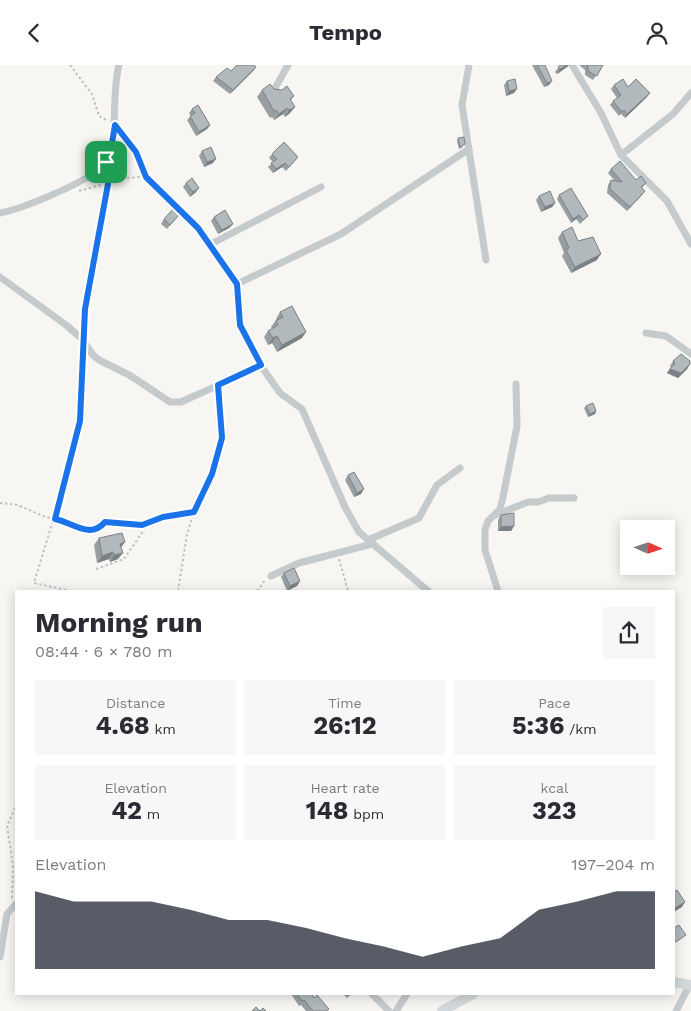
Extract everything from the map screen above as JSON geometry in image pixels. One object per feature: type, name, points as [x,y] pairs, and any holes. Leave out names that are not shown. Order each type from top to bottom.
[{"type":"street","points":[[0,213],[52,194],[98,170],[106,162],[111,149],[115,125],[119,65]]},
{"type":"street","points":[[274,90],[288,65]]},
{"type":"street","points":[[470,65],[462,105],[486,260]]},
{"type":"street","points":[[572,65],[601,113],[621,155],[667,201],[691,244]]},
{"type":"street","points":[[621,155],[673,114],[691,93]]},
{"type":"street","points":[[115,125],[136,152],[146,177],[211,244],[237,284],[240,325],[261,365],[280,393],[302,409],[345,507],[359,532],[427,590]]},
{"type":"street","points":[[237,284],[340,234],[469,149]]},
{"type":"street","points":[[211,244],[321,187]]},
{"type":"street","points":[[0,277],[82,339],[93,355],[99,360],[131,376],[170,402],[180,402],[261,365]]},
{"type":"street","points":[[646,333],[666,336],[691,354]]},
{"type":"street","points":[[498,590],[486,550],[485,530],[488,521],[500,509],[503,497],[516,425],[516,384]]},
{"type":"street","points":[[271,576],[299,563],[338,554],[370,542],[419,518],[437,485],[460,468]]},
{"type":"street","points":[[493,516],[528,502],[538,502],[549,497],[574,498]]},
{"type":"street","points":[[0,957],[7,914],[15,905]]},
{"type":"street","points":[[675,982],[690,985],[676,1011]]},
{"type":"street","points":[[373,995],[389,1011]]},
{"type":"street","points":[[396,1011],[405,995]]},
{"type":"street","points":[[442,1011],[471,995]]},
{"type":"path","points":[[70,65],[92,94],[99,116],[115,125]]},
{"type":"path","points":[[66,590],[34,583],[55,519],[80,421],[82,339],[89,277],[102,223],[108,184],[106,162]]},
{"type":"path","points":[[70,194],[126,178],[146,177]]},
{"type":"path","points":[[178,590],[187,534],[194,512],[212,474],[222,438],[218,385]]},
{"type":"path","points":[[0,503],[18,505],[84,531],[101,527],[105,522],[142,525],[163,517],[194,512]]},
{"type":"path","points":[[96,569],[124,559],[150,521]]},
{"type":"path","points":[[338,554],[348,590]]},
{"type":"path","points":[[258,590],[264,580],[271,576]]},
{"type":"path","points":[[7,914],[13,893],[13,865],[7,826],[15,808]]},
{"type":"building","points":[[237,65],[254,65],[256,67],[233,90],[216,77],[227,68],[231,71]]},
{"type":"building","points":[[537,65],[545,65],[552,81],[547,83]]},
{"type":"building","points":[[560,65],[567,65],[560,69],[558,67]]},
{"type":"building","points":[[587,65],[603,65],[597,76],[588,71]]},
{"type":"building","points":[[515,79],[517,89],[509,91],[507,81]]},
{"type":"building","points":[[623,79],[628,87],[636,79],[650,93],[627,114],[624,110],[622,112],[613,101],[621,95],[614,85]]},
{"type":"building","points":[[270,84],[274,89],[282,90],[287,86],[294,96],[290,99],[295,107],[289,110],[287,108],[279,114],[276,110],[274,111],[262,90]]},
{"type":"building","points":[[198,105],[210,125],[199,132],[190,116],[195,113],[192,109]]},
{"type":"building","points":[[464,137],[465,144],[460,147],[458,138]]},
{"type":"building","points":[[284,142],[298,157],[289,167],[285,163],[276,169],[271,163],[277,159],[272,154]]},
{"type":"building","points":[[211,147],[216,159],[207,162],[202,151]]},
{"type":"building","points":[[620,161],[636,180],[641,176],[646,183],[641,187],[645,191],[630,207],[610,189],[611,180],[622,182],[611,169]]},
{"type":"building","points":[[192,178],[199,188],[193,192],[186,183]]},
{"type":"building","points":[[571,188],[588,216],[583,220],[579,215],[573,219],[559,195]]},
{"type":"building","points":[[550,191],[555,203],[545,207],[539,196]]},
{"type":"building","points":[[173,209],[179,215],[170,225],[164,219]]},
{"type":"building","points":[[225,210],[233,224],[222,230],[214,217]]},
{"type":"building","points":[[572,227],[578,241],[593,237],[601,254],[575,267],[566,250],[569,248],[562,232]]},
{"type":"building","points":[[292,306],[306,332],[282,345],[277,336],[273,338],[268,331],[278,325],[276,321],[283,317],[280,312]]},
{"type":"building","points":[[681,354],[690,361],[690,364],[681,373],[670,369],[675,363],[673,361]]},
{"type":"building","points":[[593,403],[596,411],[590,414],[586,406]]},
{"type":"building","points":[[354,472],[364,489],[357,493],[348,475]]},
{"type":"building","points":[[514,513],[514,526],[501,527],[501,515]]},
{"type":"building","points":[[122,533],[125,542],[120,544],[123,553],[114,555],[113,552],[102,556],[99,538]]},
{"type":"building","points":[[294,568],[300,581],[290,586],[284,573]]},
{"type":"building","points":[[677,890],[685,902],[675,908],[675,891]]},
{"type":"building","points":[[679,925],[686,935],[676,942],[675,940],[675,927]]},
{"type":"building","points":[[298,995],[312,995],[314,998],[317,995],[329,1009],[326,1011],[313,1011],[304,1000],[302,1001]]},
{"type":"building","points":[[256,1007],[260,1011],[252,1011]]},
{"type":"route","points":[[115,125],[136,152],[146,177],[198,228],[211,244],[237,284],[240,325],[261,365],[218,385],[222,413],[222,438],[212,474],[194,512],[163,517],[142,525],[105,522],[101,527],[84,531],[55,519],[74,451],[80,421],[82,339],[85,309],[89,277],[102,223],[108,184],[106,162],[111,149],[115,125]]}]
